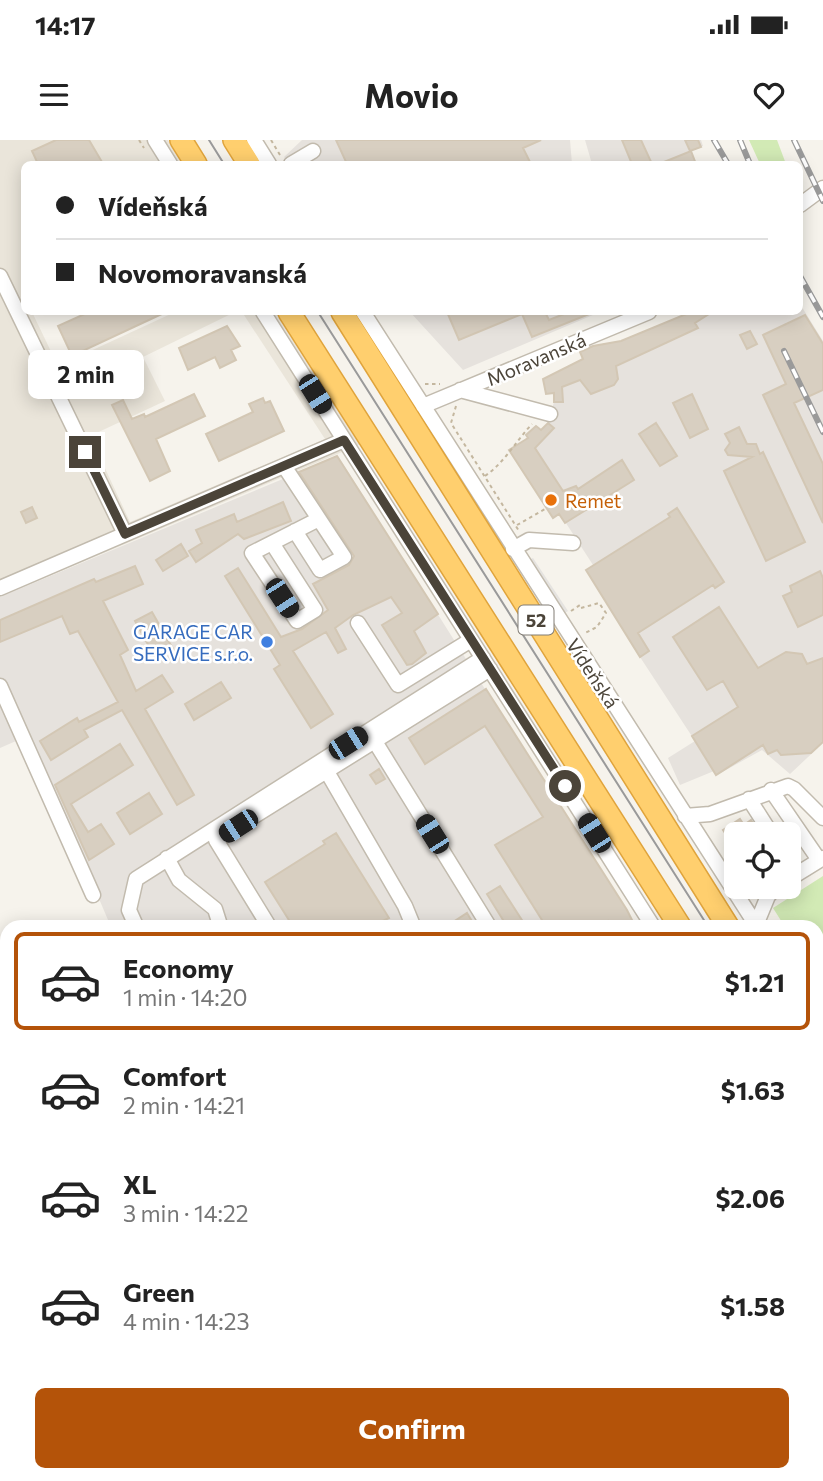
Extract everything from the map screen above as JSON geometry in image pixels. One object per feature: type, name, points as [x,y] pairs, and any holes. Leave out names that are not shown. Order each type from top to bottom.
[{"type":"highway","points":[[181,140],[194,161]]},
{"type":"highway","points":[[234,140],[247,161]]},
{"type":"highway","name":"52","points":[[291,315],[676,920]]},
{"type":"highway","name":"Vídeňská","points":[[344,315],[725,920]]},
{"type":"street","points":[[155,140],[168,161]]},
{"type":"street","points":[[254,140],[280,161]]},
{"type":"street","points":[[284,161],[313,151]]},
{"type":"street","points":[[803,203],[821,190]]},
{"type":"street","points":[[0,276],[125,534]]},
{"type":"street","points":[[265,315],[649,920]]},
{"type":"street","name":"Vídeňská","points":[[365,315],[753,920]]},
{"type":"street","name":"Moravanská","points":[[423,406],[642,315]]},
{"type":"street","points":[[460,390],[545,412]]},
{"type":"street","points":[[0,589],[344,440]]},
{"type":"street","points":[[284,466],[344,556],[320,570],[295,531]]},
{"type":"street","points":[[272,543],[315,610],[296,621],[252,553],[319,519]]},
{"type":"street","points":[[513,549],[529,540],[573,544]]},
{"type":"street","points":[[358,623],[398,685],[471,640]]},
{"type":"street","points":[[265,920],[216,840],[374,740],[486,663]]},
{"type":"street","points":[[133,920],[129,910],[135,878],[486,663]]},
{"type":"street","points":[[0,686],[93,895]]},
{"type":"street","points":[[374,740],[485,920]]},
{"type":"street","points":[[326,770],[411,920]]},
{"type":"street","points":[[685,816],[710,814],[780,787],[794,789],[823,818]]},
{"type":"street","points":[[771,790],[821,859],[801,872]]},
{"type":"street","points":[[749,799],[764,822]]},
{"type":"street","points":[[167,858],[179,880],[215,909],[218,920]]},
{"type":"street","points":[[759,920],[767,899]]},
{"type":"path","points":[[271,140],[281,161]]},
{"type":"path","points":[[424,384],[456,384],[460,390],[451,423],[516,526],[545,509]]},
{"type":"path","points":[[485,476],[501,465],[509,449],[545,412]]},
{"type":"path","points":[[570,612],[580,606],[581,608],[599,603],[606,613],[597,627],[584,633]]},
{"type":"shaded area","points":[[0,140],[168,140],[182,161],[21,161],[21,315],[33,315],[58,366],[168,315],[229,315],[143,357],[165,401],[90,436],[130,522],[325,439],[244,315],[279,315],[361,444],[0,597]]},
{"type":"shaded area","points":[[302,140],[570,140],[572,161],[288,161],[284,157]]},
{"type":"shaded area","points":[[585,140],[701,140],[703,146],[691,151],[695,161],[591,161]]},
{"type":"shaded area","points":[[803,309],[823,341],[823,743],[790,774],[762,750],[717,775],[714,771],[680,785],[668,758],[695,741],[640,657],[593,565],[553,503],[526,435],[536,426],[541,430],[548,423],[554,393],[543,379],[582,359],[582,346],[614,342],[616,345],[681,315],[803,315]]},
{"type":"shaded area","points":[[413,315],[593,315],[463,370]]},
{"type":"shaded area","points":[[338,456],[631,920],[108,920],[97,894],[87,897],[16,741],[0,748],[0,597]]},
{"type":"shaded area","points":[[533,558],[568,611],[563,614],[529,560]]},
{"type":"green space","points":[[749,140],[777,140],[785,161],[759,161]]},
{"type":"green space","points":[[823,876],[823,920],[781,920],[773,908],[787,899],[801,899],[801,890]]},
{"type":"building","points":[[56,140],[89,140],[101,161],[37,161],[32,151]]},
{"type":"building","points":[[336,140],[541,140],[523,148],[530,161],[346,161]]},
{"type":"building","points":[[622,140],[641,140],[651,161],[631,161]]},
{"type":"building","points":[[685,140],[698,140],[701,147],[690,151]]},
{"type":"building","points":[[691,151],[695,161],[666,161]]},
{"type":"building","points":[[82,315],[160,315],[72,356],[58,326]]},
{"type":"building","points":[[448,315],[520,315],[459,340]]},
{"type":"building","points":[[522,315],[546,315],[549,320],[562,315],[587,315],[532,337]]},
{"type":"building","points":[[684,315],[707,315],[695,323],[698,328],[616,366],[618,379],[614,385],[591,394],[580,380],[562,387],[563,402],[554,402],[554,393],[546,394],[543,379],[583,359],[580,352],[593,346],[621,341]]},
{"type":"building","points":[[805,315],[823,344],[823,390],[794,403],[823,464],[823,523],[763,395],[786,384],[763,335]]},
{"type":"building","points":[[227,326],[240,346],[231,350],[236,360],[220,368],[215,357],[188,370],[179,348]]},
{"type":"building","points":[[750,331],[757,344],[747,349],[740,335]]},
{"type":"building","points":[[194,394],[205,416],[156,439],[170,471],[150,481],[112,405],[123,400],[132,419],[144,414],[145,417]]},
{"type":"building","points":[[692,394],[708,429],[690,438],[673,403]]},
{"type":"building","points":[[263,398],[265,403],[270,401],[284,431],[219,461],[206,434],[253,412],[249,404]]},
{"type":"building","points":[[548,423],[554,428],[535,448],[563,491],[576,486],[578,489],[622,460],[634,480],[565,523],[559,514],[553,518],[509,450],[528,438],[526,435],[536,426],[541,430]]},
{"type":"building","points":[[656,423],[677,456],[660,466],[639,434]]},
{"type":"building","points":[[739,427],[747,444],[756,444],[760,454],[763,452],[805,542],[766,561],[724,471],[752,457],[728,455],[725,450],[730,443],[725,434]]},
{"type":"building","points":[[337,456],[438,614],[414,631],[426,653],[412,664],[407,665],[382,625],[402,613],[391,597],[353,615],[335,628],[346,649],[338,653],[326,632],[293,651],[333,714],[311,728],[274,669],[280,665],[225,576],[238,568],[281,637],[302,629],[328,610],[313,584],[349,565],[354,556],[299,472]]},
{"type":"building","points":[[283,502],[291,521],[244,539],[238,534],[196,562],[189,551],[202,543],[196,530],[234,514],[237,522]]},
{"type":"building","points":[[32,507],[37,518],[26,523],[21,512]]},
{"type":"building","points":[[677,508],[724,582],[715,588],[713,585],[638,633],[649,651],[640,657],[586,570],[670,517],[668,514]]},
{"type":"building","points":[[181,544],[188,556],[163,571],[156,560]]},
{"type":"building","points":[[135,566],[143,584],[103,601],[128,650],[120,655],[136,691],[162,675],[173,692],[145,709],[194,795],[177,805],[122,710],[84,730],[88,737],[51,760],[40,741],[77,718],[79,722],[118,702],[78,631],[70,634],[62,616],[0,642],[0,620],[94,579],[96,582]]},
{"type":"building","points":[[820,571],[823,578],[823,615],[798,627],[783,596],[792,592],[790,586]]},
{"type":"building","points":[[719,607],[758,668],[786,652],[802,654],[807,664],[823,658],[823,742],[811,753],[781,755],[777,750],[768,754],[763,745],[716,775],[692,736],[738,707],[723,681],[707,690],[673,637]]},
{"type":"building","points":[[152,612],[173,649],[156,659],[135,621]]},
{"type":"building","points":[[221,682],[231,698],[194,720],[185,704]]},
{"type":"building","points":[[486,689],[632,920],[542,920],[495,845],[543,817],[485,726],[425,764],[409,738]]},
{"type":"building","points":[[120,744],[133,765],[71,804],[88,832],[101,824],[114,844],[89,860],[55,785]]},
{"type":"building","points":[[379,769],[385,779],[376,784],[370,775]]},
{"type":"building","points":[[149,793],[162,814],[130,834],[117,813]]},
{"type":"building","points":[[336,833],[389,918],[289,920],[265,882],[325,844],[323,841]]},
{"type":"building","points":[[500,886],[522,920],[503,920],[487,894]]},
{"type":"building","points":[[467,913],[471,920],[456,920]]},
{"type":"tram line","points":[[209,140],[222,161]]},
{"type":"tram line","points":[[320,315],[704,920]]},
{"type":"railway","points":[[714,140],[726,161]]},
{"type":"railway","points":[[740,140],[749,161]]},
{"type":"railway","points":[[794,140],[823,201]]},
{"type":"railway","points":[[803,281],[823,317]]},
{"type":"railway","points":[[784,351],[823,432]]},
{"type":"place","name":"Remet","points":[[551,500]]},
{"type":"place","name":"GARAGE CAR SERVICE s.r.o.","points":[[267,642]]},
{"type":"route","points":[[85,452],[125,534],[344,440],[565,786]]}]
